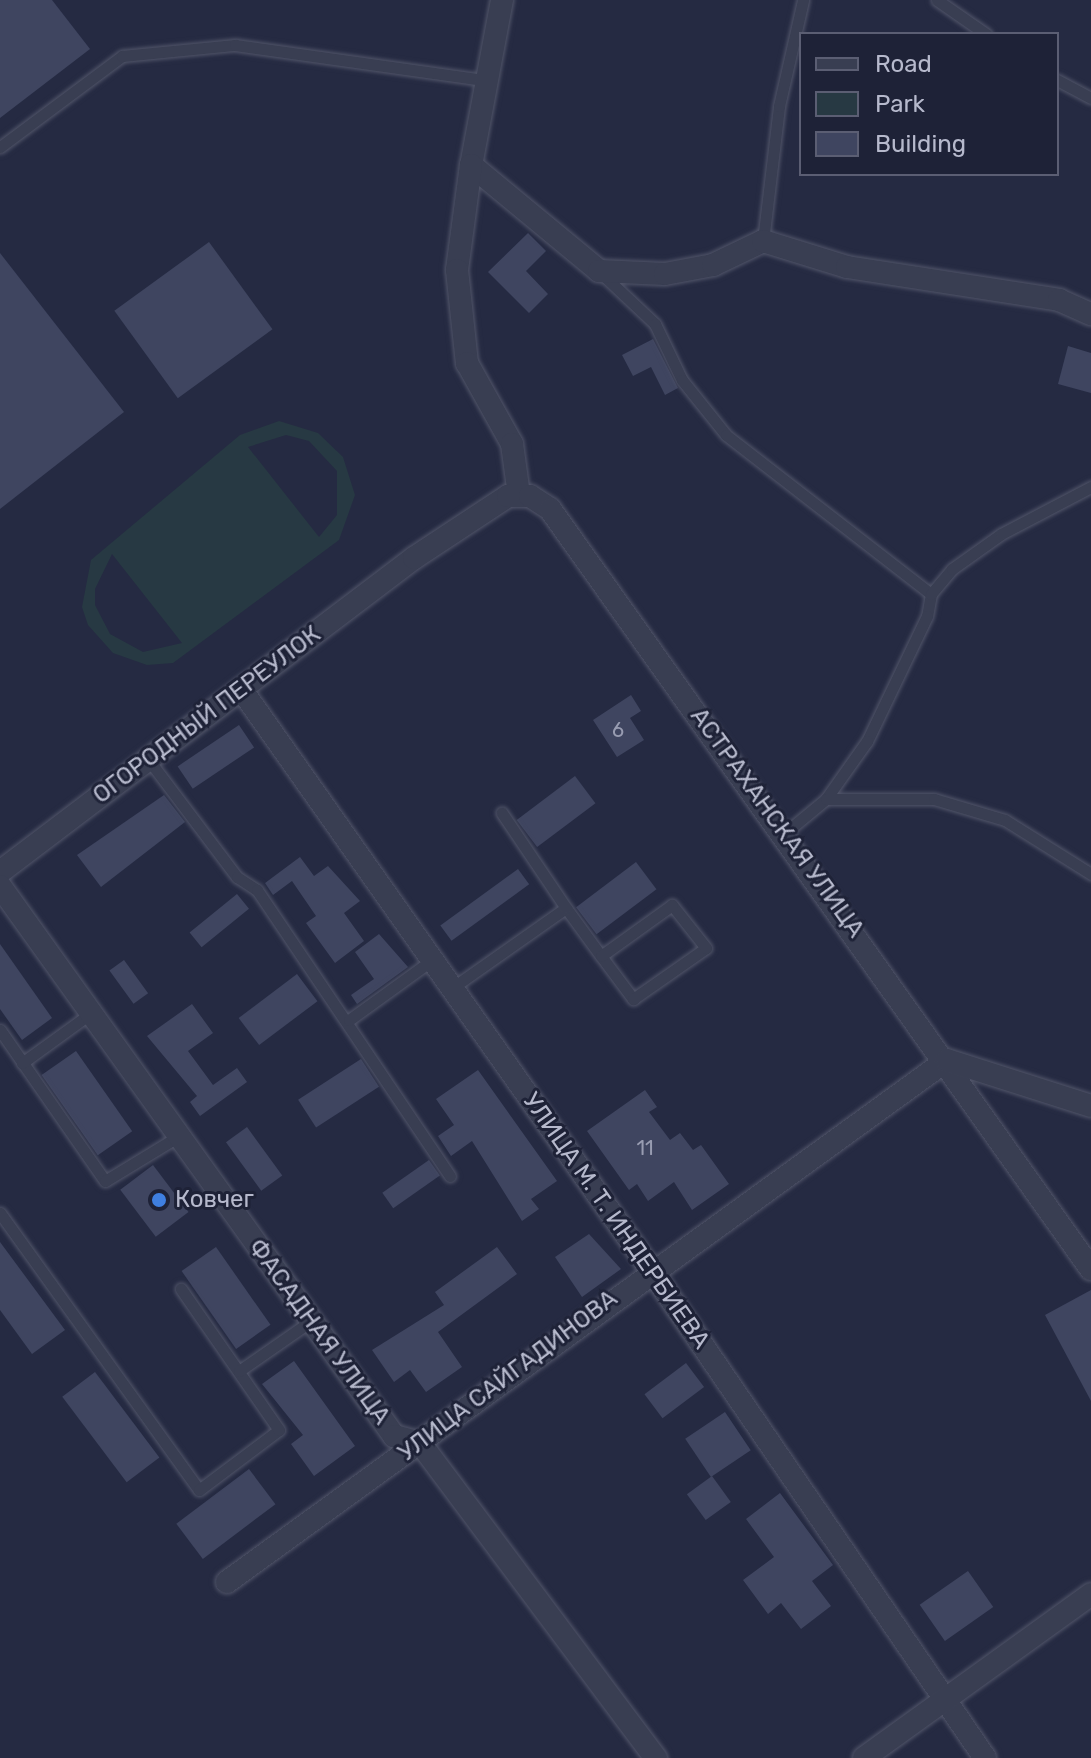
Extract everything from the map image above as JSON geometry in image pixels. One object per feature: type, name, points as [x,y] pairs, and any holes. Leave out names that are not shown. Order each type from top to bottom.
[{"type":"street","points":[[502,0],[484,80],[457,270],[467,363],[512,444],[519,495]]},
{"type":"street","points":[[471,165],[599,271],[665,274],[713,265],[763,241],[847,267],[1059,300],[1091,314]]},
{"type":"street","name":"ОГОРОДНЫЙ ПЕРЕУЛОК","points":[[4,861],[148,759],[414,558],[519,495]]},
{"type":"street","name":"АСТРАХАНСКАЯ УЛИЦА","points":[[519,495],[550,509],[947,1060],[1091,1269]]},
{"type":"street","name":"УЛИЦА М. Т. ИНДЕРБИЕВА","points":[[241,689],[651,1270],[985,1758]]},
{"type":"street","name":"ФАСАДНАЯ УЛИЦА","points":[[0,886],[394,1436],[420,1443],[656,1758]]},
{"type":"street","points":[[947,1060],[1091,1106]]},
{"type":"street","name":"УЛИЦА САЙГАДИНОВА","points":[[227,1582],[420,1443],[651,1270],[947,1060]]},
{"type":"street","points":[[864,1758],[1091,1594]]},
{"type":"lane","points":[[763,241],[779,106],[803,0]]},
{"type":"lane","points":[[937,0],[983,32]]},
{"type":"lane","points":[[0,147],[122,56],[235,45],[484,80]]},
{"type":"lane","points":[[1059,81],[1091,98]]},
{"type":"lane","points":[[599,271],[655,324],[682,380],[726,435],[931,594]]},
{"type":"lane","points":[[785,833],[826,799],[867,741],[927,616],[931,594],[952,569],[1001,534],[1091,487]]},
{"type":"lane","points":[[148,759],[237,877],[257,890],[349,1020],[450,1176]]},
{"type":"lane","points":[[826,799],[934,799],[1005,820],[1091,874]]},
{"type":"lane","points":[[502,813],[566,908],[601,956],[633,999],[706,948],[672,905],[601,956]]},
{"type":"lane","points":[[452,988],[566,908]]},
{"type":"lane","points":[[349,1020],[432,960]]},
{"type":"lane","points":[[22,1063],[91,1013]]},
{"type":"lane","points":[[0,1030],[105,1181],[179,1136]]},
{"type":"lane","points":[[0,1213],[195,1489],[278,1435],[239,1371],[181,1289]]},
{"type":"lane","points":[[239,1371],[311,1321]]},
{"type":"green space","points":[[279,421],[318,433],[343,457],[355,495],[339,540],[173,663],[147,665],[113,653],[88,625],[82,607],[91,560],[240,435]],"holes":[[[286,435],[309,441],[337,471],[337,515],[319,537],[248,447]],[[112,554],[182,643],[143,652],[110,634],[95,605],[95,589]]]},
{"type":"building","points":[[0,0],[52,0],[90,49],[0,118]]},
{"type":"building","points":[[528,233],[546,251],[526,271],[548,294],[529,313],[488,272]]},
{"type":"building","points":[[209,242],[272,329],[178,398],[114,311]]},
{"type":"building","points":[[0,253],[124,412],[0,509]]},
{"type":"building","points":[[653,339],[678,388],[665,395],[651,367],[633,376],[622,355]]},
{"type":"building","points":[[1068,346],[1091,353],[1091,393],[1058,384]]},
{"type":"building","points":[[631,695],[641,711],[630,718],[644,740],[617,757],[593,720]]},
{"type":"building","points":[[239,725],[254,747],[193,789],[178,766]]},
{"type":"building","points":[[575,776],[595,803],[537,847],[517,820]]},
{"type":"building","points":[[164,795],[185,822],[101,887],[77,855]]},
{"type":"building","points":[[300,857],[314,876],[328,866],[360,901],[344,913],[364,941],[335,963],[306,923],[316,916],[292,881],[273,895],[265,883]]},
{"type":"building","points":[[636,862],[656,889],[597,934],[576,907]]},
{"type":"building","points":[[518,869],[529,884],[452,941],[440,925]]},
{"type":"building","points":[[237,894],[249,909],[202,947],[190,932]]},
{"type":"building","points":[[379,934],[408,967],[357,1004],[351,995],[374,979],[355,952]]},
{"type":"building","points":[[0,944],[52,1018],[22,1040],[0,1009]]},
{"type":"building","points":[[124,960],[148,993],[134,1004],[109,971]]},
{"type":"building","points":[[297,974],[317,1001],[259,1045],[239,1018]]},
{"type":"building","points":[[192,1004],[213,1033],[188,1051],[213,1085],[237,1068],[247,1082],[200,1116],[190,1102],[197,1096],[147,1036]]},
{"type":"building","points":[[76,1051],[132,1131],[98,1155],[42,1075]]},
{"type":"building","points":[[361,1059],[379,1087],[316,1128],[298,1100]]},
{"type":"building","points":[[478,1070],[557,1181],[531,1199],[539,1209],[522,1221],[472,1141],[451,1156],[438,1136],[454,1125],[436,1099]]},
{"type":"building","points":[[645,1090],[657,1107],[649,1112],[670,1140],[680,1133],[693,1150],[701,1145],[729,1184],[692,1210],[674,1182],[648,1201],[637,1184],[629,1190],[587,1131]]},
{"type":"building","points":[[247,1127],[282,1176],[261,1191],[226,1142]]},
{"type":"building","points":[[429,1160],[440,1176],[393,1208],[382,1193]]},
{"type":"building","points":[[153,1165],[189,1212],[156,1237],[120,1190]]},
{"type":"building","points":[[589,1234],[621,1269],[582,1297],[555,1257]]},
{"type":"building","points":[[0,1242],[65,1330],[32,1354],[0,1310]]},
{"type":"building","points":[[216,1247],[270,1325],[236,1349],[182,1271]]},
{"type":"building","points":[[497,1247],[517,1274],[438,1332],[462,1367],[426,1392],[410,1370],[394,1382],[372,1350],[444,1305],[435,1292]]},
{"type":"building","points":[[1091,1290],[1091,1401],[1045,1315]]},
{"type":"building","points":[[294,1361],[355,1446],[314,1476],[291,1444],[303,1435],[262,1384]]},
{"type":"building","points":[[686,1363],[704,1387],[663,1418],[644,1394]]},
{"type":"building","points":[[95,1372],[159,1457],[127,1482],[62,1397]]},
{"type":"building","points":[[725,1412],[751,1450],[711,1477],[685,1439]]},
{"type":"building","points":[[249,1469],[275,1504],[203,1559],[176,1524]]},
{"type":"building","points":[[712,1476],[731,1502],[706,1520],[687,1494]]},
{"type":"building","points":[[780,1493],[833,1565],[812,1581],[831,1606],[801,1629],[781,1603],[768,1614],[743,1580],[774,1557],[746,1519]]},
{"type":"building","points":[[968,1571],[993,1607],[945,1641],[920,1605]]},
{"type":"place","name":"Ковчег","points":[[159,1200]]}]
